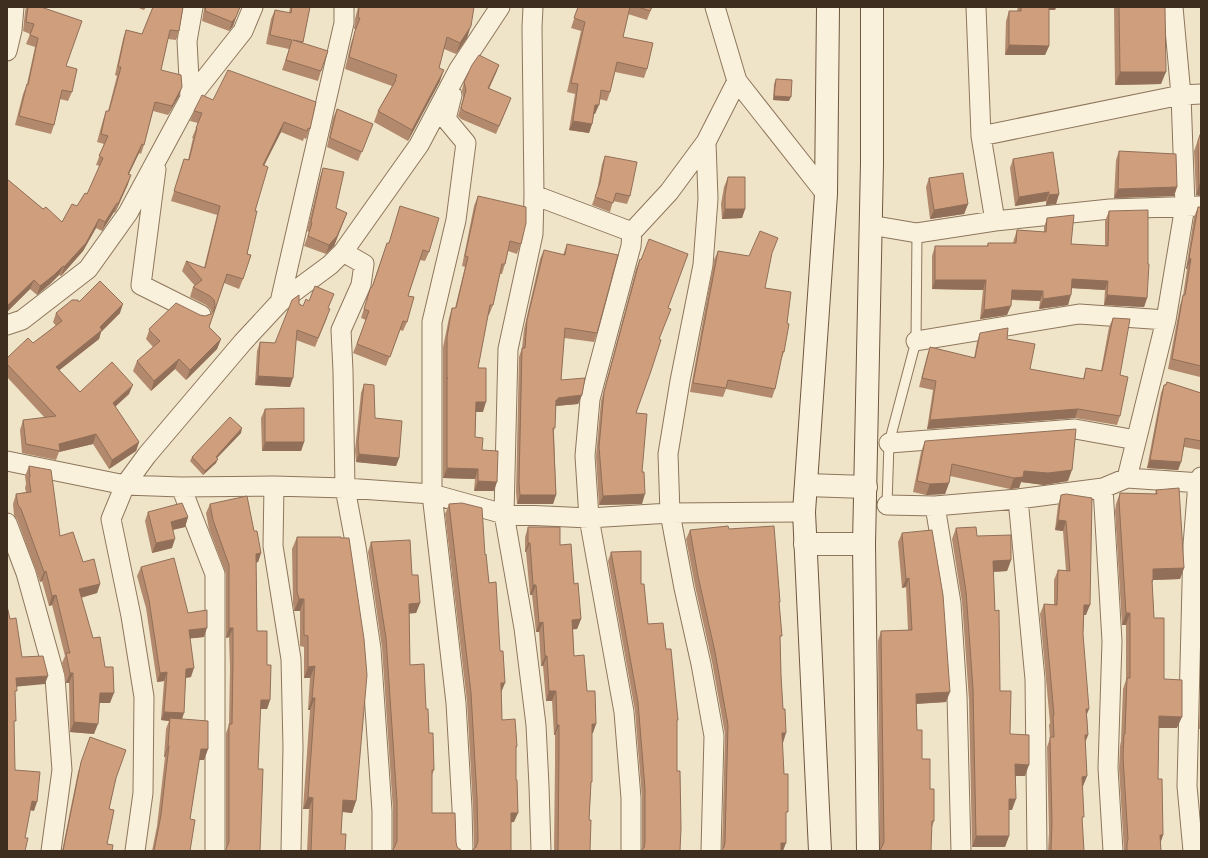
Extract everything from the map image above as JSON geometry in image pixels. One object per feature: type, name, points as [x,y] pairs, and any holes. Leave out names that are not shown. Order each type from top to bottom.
[{"type":"main road","points":[[820,851],[804,512],[826,194],[828,7]]},
{"type":"main road","points":[[868,851],[864,544],[872,163],[872,7]]},
{"type":"main road","points":[[806,485],[866,487]]},
{"type":"main road","points":[[805,544],[864,544]]},
{"type":"street","points":[[7,51],[12,30],[14,7]]},
{"type":"street","points":[[190,98],[187,40],[193,7]]},
{"type":"street","points":[[7,325],[22,320],[88,269],[128,213],[190,98],[243,31],[253,7]]},
{"type":"street","points":[[280,302],[344,23],[344,7]]},
{"type":"street","points":[[135,851],[143,793],[144,697],[131,616],[111,519],[125,485],[152,449],[243,342],[280,302],[330,265],[343,252],[420,145],[459,69],[500,7]]},
{"type":"street","points":[[533,7],[533,234],[508,350],[504,514],[524,628],[536,725],[540,786],[541,851]]},
{"type":"street","points":[[715,7],[737,81],[826,194]]},
{"type":"street","points":[[976,7],[981,136],[995,221]]},
{"type":"street","points":[[1127,478],[1193,206],[1173,7]]},
{"type":"street","points":[[459,69],[446,119],[466,143],[456,220],[432,322],[432,494],[456,703],[463,851]]},
{"type":"street","points":[[631,851],[631,798],[624,712],[589,518],[585,456],[590,399],[631,246],[632,232],[669,192],[706,142],[737,81]]},
{"type":"street","points":[[981,136],[1181,95],[1201,94]]},
{"type":"street","points":[[706,142],[708,200],[703,264],[680,381],[668,454],[670,513],[714,736],[711,851]]},
{"type":"street","points":[[158,158],[141,286],[201,315]]},
{"type":"street","points":[[534,195],[632,232]]},
{"type":"street","points":[[870,225],[917,233],[995,221],[1110,209],[1193,206]]},
{"type":"street","points":[[343,252],[364,264],[361,285],[341,330],[345,488],[356,547],[371,649],[382,811],[382,851]]},
{"type":"street","points":[[916,341],[1079,314],[1166,320]]},
{"type":"street","points":[[889,443],[1075,429],[1136,440]]},
{"type":"street","points":[[7,461],[125,485],[181,487],[274,486],[345,488],[432,494],[504,514],[589,518],[670,513],[804,512]]},
{"type":"street","points":[[886,505],[934,506],[1018,499],[1103,488],[1127,478],[1200,481],[1193,553],[1187,778],[1193,851]]},
{"type":"street","points":[[274,486],[273,546],[291,659],[293,747],[291,851]]},
{"type":"street","points":[[181,487],[215,574],[215,851]]},
{"type":"street","points":[[1103,488],[1112,640],[1108,768],[1113,851]]},
{"type":"street","points":[[1018,499],[1035,679],[1037,851]]},
{"type":"street","points":[[934,506],[950,603],[957,696],[961,851]]},
{"type":"street","points":[[7,523],[26,574],[55,676],[62,770],[51,851]]},
{"type":"lane","points":[[886,505],[889,443],[916,341],[917,233]]},
{"type":"building","points":[[28,7],[41,7],[82,21],[66,66],[77,69],[72,92],[62,90],[54,125],[19,116],[27,84],[28,85],[38,38],[30,35],[34,24],[26,22]]},
{"type":"building","points":[[153,7],[183,7],[179,31],[170,30],[161,70],[181,75],[182,87],[172,106],[155,102],[144,145],[142,144],[128,174],[131,175],[118,204],[117,203],[105,222],[99,219],[86,243],[64,267],[63,266],[40,286],[34,280],[8,305],[7,179],[43,209],[46,207],[62,222],[72,204],[77,206],[85,193],[87,194],[103,158],[99,156],[108,136],[101,134],[106,111],[109,111],[121,67],[118,67],[126,30],[142,34]]},
{"type":"building","points":[[206,7],[240,7],[232,22],[205,11]]},
{"type":"building","points":[[292,7],[310,7],[303,42],[293,40],[328,51],[321,71],[286,60],[292,40],[270,35],[275,10],[291,13]]},
{"type":"building","points":[[359,7],[474,7],[471,26],[460,43],[447,37],[439,68],[444,70],[412,130],[378,111],[396,80],[397,75],[349,57],[355,31],[360,18],[358,18]]},
{"type":"building","points":[[578,7],[630,7],[623,37],[653,43],[647,69],[617,62],[610,92],[601,90],[599,105],[595,105],[592,124],[573,121],[578,84],[571,83],[585,22],[574,18]]},
{"type":"building","points":[[638,7],[652,7],[650,11]]},
{"type":"building","points":[[1021,7],[1049,7],[1049,46],[1009,45],[1009,11],[1021,11]]},
{"type":"building","points":[[1119,7],[1165,7],[1166,72],[1120,72]]},
{"type":"building","points":[[479,55],[499,65],[488,88],[511,98],[499,126],[464,111],[461,108],[466,90],[464,82],[472,65]]},
{"type":"building","points":[[228,70],[316,102],[310,129],[308,128],[307,131],[284,122],[263,165],[268,167],[255,211],[257,211],[247,254],[251,255],[243,279],[227,274],[209,327],[221,339],[190,370],[179,359],[154,381],[137,361],[160,341],[149,330],[150,328],[176,303],[205,316],[211,314],[214,310],[214,300],[210,296],[193,287],[202,280],[186,261],[205,268],[220,206],[174,191],[184,159],[189,160],[196,128],[202,113],[194,111],[202,95],[213,100]]},
{"type":"building","points":[[776,79],[792,80],[791,97],[774,96]]},
{"type":"building","points":[[337,109],[373,124],[362,152],[330,138]]},
{"type":"building","points":[[1201,132],[1201,185],[1199,185],[1198,141]]},
{"type":"building","points":[[1119,151],[1176,154],[1177,187],[1118,189]]},
{"type":"building","points":[[1053,152],[1059,194],[1049,195],[1049,192],[1019,197],[1013,159]]},
{"type":"building","points":[[605,156],[637,162],[630,196],[616,193],[613,203],[595,197],[600,183]]},
{"type":"building","points":[[323,168],[344,172],[336,208],[347,213],[337,236],[329,245],[308,236]]},
{"type":"building","points":[[963,173],[968,204],[934,210],[929,178]]},
{"type":"building","points":[[728,177],[745,177],[745,209],[725,209],[725,195]]},
{"type":"building","points":[[478,196],[526,207],[526,223],[521,244],[510,241],[505,264],[502,264],[493,305],[490,305],[478,368],[486,368],[486,402],[476,402],[475,437],[483,438],[482,450],[498,451],[497,482],[478,481],[478,469],[447,468],[447,337],[452,308],[456,308],[468,257],[465,256]]},
{"type":"building","points":[[400,206],[439,218],[429,252],[423,250],[408,296],[414,297],[407,322],[403,321],[390,357],[357,344],[369,311],[364,309],[370,289],[373,285],[387,243],[389,243]]},
{"type":"building","points":[[1198,207],[1201,207],[1201,366],[1172,359],[1183,295],[1185,295],[1191,259],[1189,258]]},
{"type":"building","points":[[1148,210],[1149,264],[1147,298],[1107,295],[1108,281],[1072,279],[1071,295],[1043,299],[1043,291],[1012,290],[1011,306],[984,310],[986,280],[935,280],[935,246],[988,246],[988,243],[1016,243],[1017,230],[1046,232],[1047,218],[1074,215],[1071,244],[1108,246],[1109,211]]},
{"type":"building","points":[[760,231],[778,238],[772,253],[765,288],[791,292],[787,323],[789,324],[775,389],[728,380],[726,388],[693,383],[718,251],[749,256]]},
{"type":"building","points":[[649,239],[688,254],[668,308],[671,309],[659,339],[661,340],[636,413],[647,414],[642,472],[644,472],[645,494],[603,496],[599,447],[604,392],[640,259],[641,260]]},
{"type":"building","points":[[567,244],[618,255],[597,333],[565,328],[561,380],[585,378],[582,395],[558,398],[558,400],[556,400],[555,428],[553,428],[556,495],[520,495],[522,348],[525,348],[527,320],[544,250],[565,255]]},
{"type":"building","points":[[100,281],[123,304],[100,327],[102,330],[56,367],[80,392],[112,362],[133,385],[113,403],[139,442],[112,460],[96,434],[59,444],[60,451],[26,444],[23,420],[56,416],[7,364],[7,358],[28,338],[33,343],[62,321],[56,313],[72,300],[78,300],[79,302]]},
{"type":"building","points":[[315,286],[334,294],[328,308],[330,309],[318,338],[297,330],[293,378],[258,376],[260,342],[275,343],[292,300],[299,295],[299,304],[303,306],[306,299],[309,301]]},
{"type":"building","points":[[1113,318],[1130,319],[1120,375],[1128,377],[1120,416],[1078,409],[930,420],[936,381],[922,378],[930,347],[975,358],[980,333],[1008,328],[1007,339],[1035,344],[1030,369],[1084,379],[1086,368],[1102,371]]},
{"type":"building","points":[[1167,382],[1201,393],[1201,441],[1185,438],[1181,462],[1150,460],[1164,385],[1166,385]]},
{"type":"building","points":[[364,384],[374,385],[375,418],[402,421],[399,458],[359,454],[358,442]]},
{"type":"building","points":[[304,408],[304,442],[265,442],[265,409]]},
{"type":"building","points":[[230,417],[242,428],[216,457],[218,459],[205,471],[192,457]]},
{"type":"building","points":[[1076,429],[1072,470],[1048,473],[1024,471],[1023,477],[1014,478],[952,464],[949,483],[930,484],[917,481],[925,441]]},
{"type":"building","points":[[29,466],[51,470],[60,536],[73,532],[83,562],[94,559],[100,584],[79,589],[93,638],[100,637],[105,667],[113,667],[114,693],[100,693],[98,724],[74,722],[73,673],[70,673],[66,653],[70,653],[56,595],[52,596],[46,571],[44,572],[21,509],[18,505],[16,494],[31,492]]},
{"type":"building","points":[[1179,488],[1184,568],[1153,569],[1152,580],[1154,618],[1164,618],[1164,679],[1182,680],[1182,717],[1159,716],[1158,779],[1162,779],[1163,835],[1160,835],[1161,851],[1127,851],[1128,839],[1123,757],[1127,678],[1130,678],[1130,613],[1126,613],[1119,500],[1120,493],[1157,494],[1156,490]]},
{"type":"building","points":[[1066,494],[1092,498],[1090,605],[1084,605],[1083,634],[1089,709],[1086,709],[1088,735],[1085,735],[1087,776],[1082,777],[1084,851],[1051,851],[1052,822],[1050,737],[1054,737],[1054,715],[1044,604],[1057,605],[1058,570],[1070,571],[1066,521],[1058,520],[1061,495]]},
{"type":"building","points":[[247,496],[254,531],[257,531],[261,553],[256,554],[257,631],[267,631],[267,665],[271,665],[270,700],[261,700],[258,769],[263,769],[260,851],[226,851],[229,842],[229,724],[232,724],[233,628],[229,628],[229,565],[213,520],[210,504]]},
{"type":"building","points":[[182,503],[188,517],[171,522],[175,539],[156,543],[148,512]]},
{"type":"building","points":[[462,503],[482,508],[485,555],[486,554],[489,583],[496,582],[500,651],[503,651],[505,683],[501,683],[502,720],[515,719],[517,746],[516,780],[518,813],[511,813],[511,851],[471,851],[476,847],[478,841],[471,693],[449,504]]},
{"type":"building","points":[[728,526],[729,529],[774,526],[782,636],[780,636],[781,675],[786,733],[782,733],[784,774],[788,774],[786,843],[781,843],[781,851],[721,851],[725,842],[728,725],[715,652],[698,576],[690,530]]},
{"type":"building","points":[[528,527],[560,527],[560,545],[571,544],[574,584],[578,583],[581,619],[572,620],[574,656],[584,655],[587,691],[595,691],[596,724],[592,724],[592,782],[589,820],[591,820],[590,851],[558,851],[559,725],[557,725],[556,691],[549,691],[543,622],[539,623],[536,585],[533,585],[530,543],[528,543]]},
{"type":"building","points":[[976,527],[977,536],[1011,535],[1011,560],[993,561],[995,611],[999,610],[1000,691],[1011,691],[1010,734],[1029,735],[1029,765],[1015,764],[1016,799],[1009,799],[1009,836],[976,836],[973,689],[966,591],[956,528]]},
{"type":"building","points":[[932,530],[943,595],[950,692],[916,694],[917,730],[922,730],[922,759],[930,759],[930,789],[934,789],[934,821],[932,821],[931,851],[880,851],[884,842],[881,631],[912,630],[909,578],[906,579],[902,533]]},
{"type":"building","points":[[297,537],[349,538],[364,639],[367,675],[356,801],[343,800],[341,834],[346,834],[345,851],[311,851],[313,798],[308,797],[315,698],[312,698],[315,666],[308,667],[308,636],[304,635],[304,599],[299,599],[297,592]]},
{"type":"building","points":[[410,540],[412,575],[418,575],[420,603],[409,604],[410,665],[424,664],[426,709],[428,709],[429,733],[433,733],[434,770],[432,770],[432,813],[455,813],[456,842],[457,847],[462,851],[392,851],[397,841],[397,801],[386,638],[371,542]]},
{"type":"building","points":[[641,551],[641,584],[644,584],[648,624],[663,623],[666,649],[671,649],[678,720],[677,771],[680,771],[680,851],[640,851],[644,848],[645,842],[645,789],[638,702],[611,552]]},
{"type":"building","points":[[174,558],[188,613],[207,610],[207,628],[189,630],[194,668],[186,669],[184,713],[164,712],[167,672],[160,673],[149,600],[141,567]]},
{"type":"building","points":[[7,606],[10,619],[16,618],[22,657],[43,656],[48,676],[16,678],[16,721],[14,721],[15,770],[40,772],[37,802],[32,801],[25,838],[28,838],[25,851],[7,851]]},
{"type":"building","points":[[170,718],[208,721],[208,749],[201,749],[190,819],[195,820],[190,851],[154,851],[161,815],[169,746]]},
{"type":"building","points":[[90,737],[126,750],[116,778],[109,809],[114,810],[107,844],[113,845],[112,851],[63,851],[81,762]]}]
